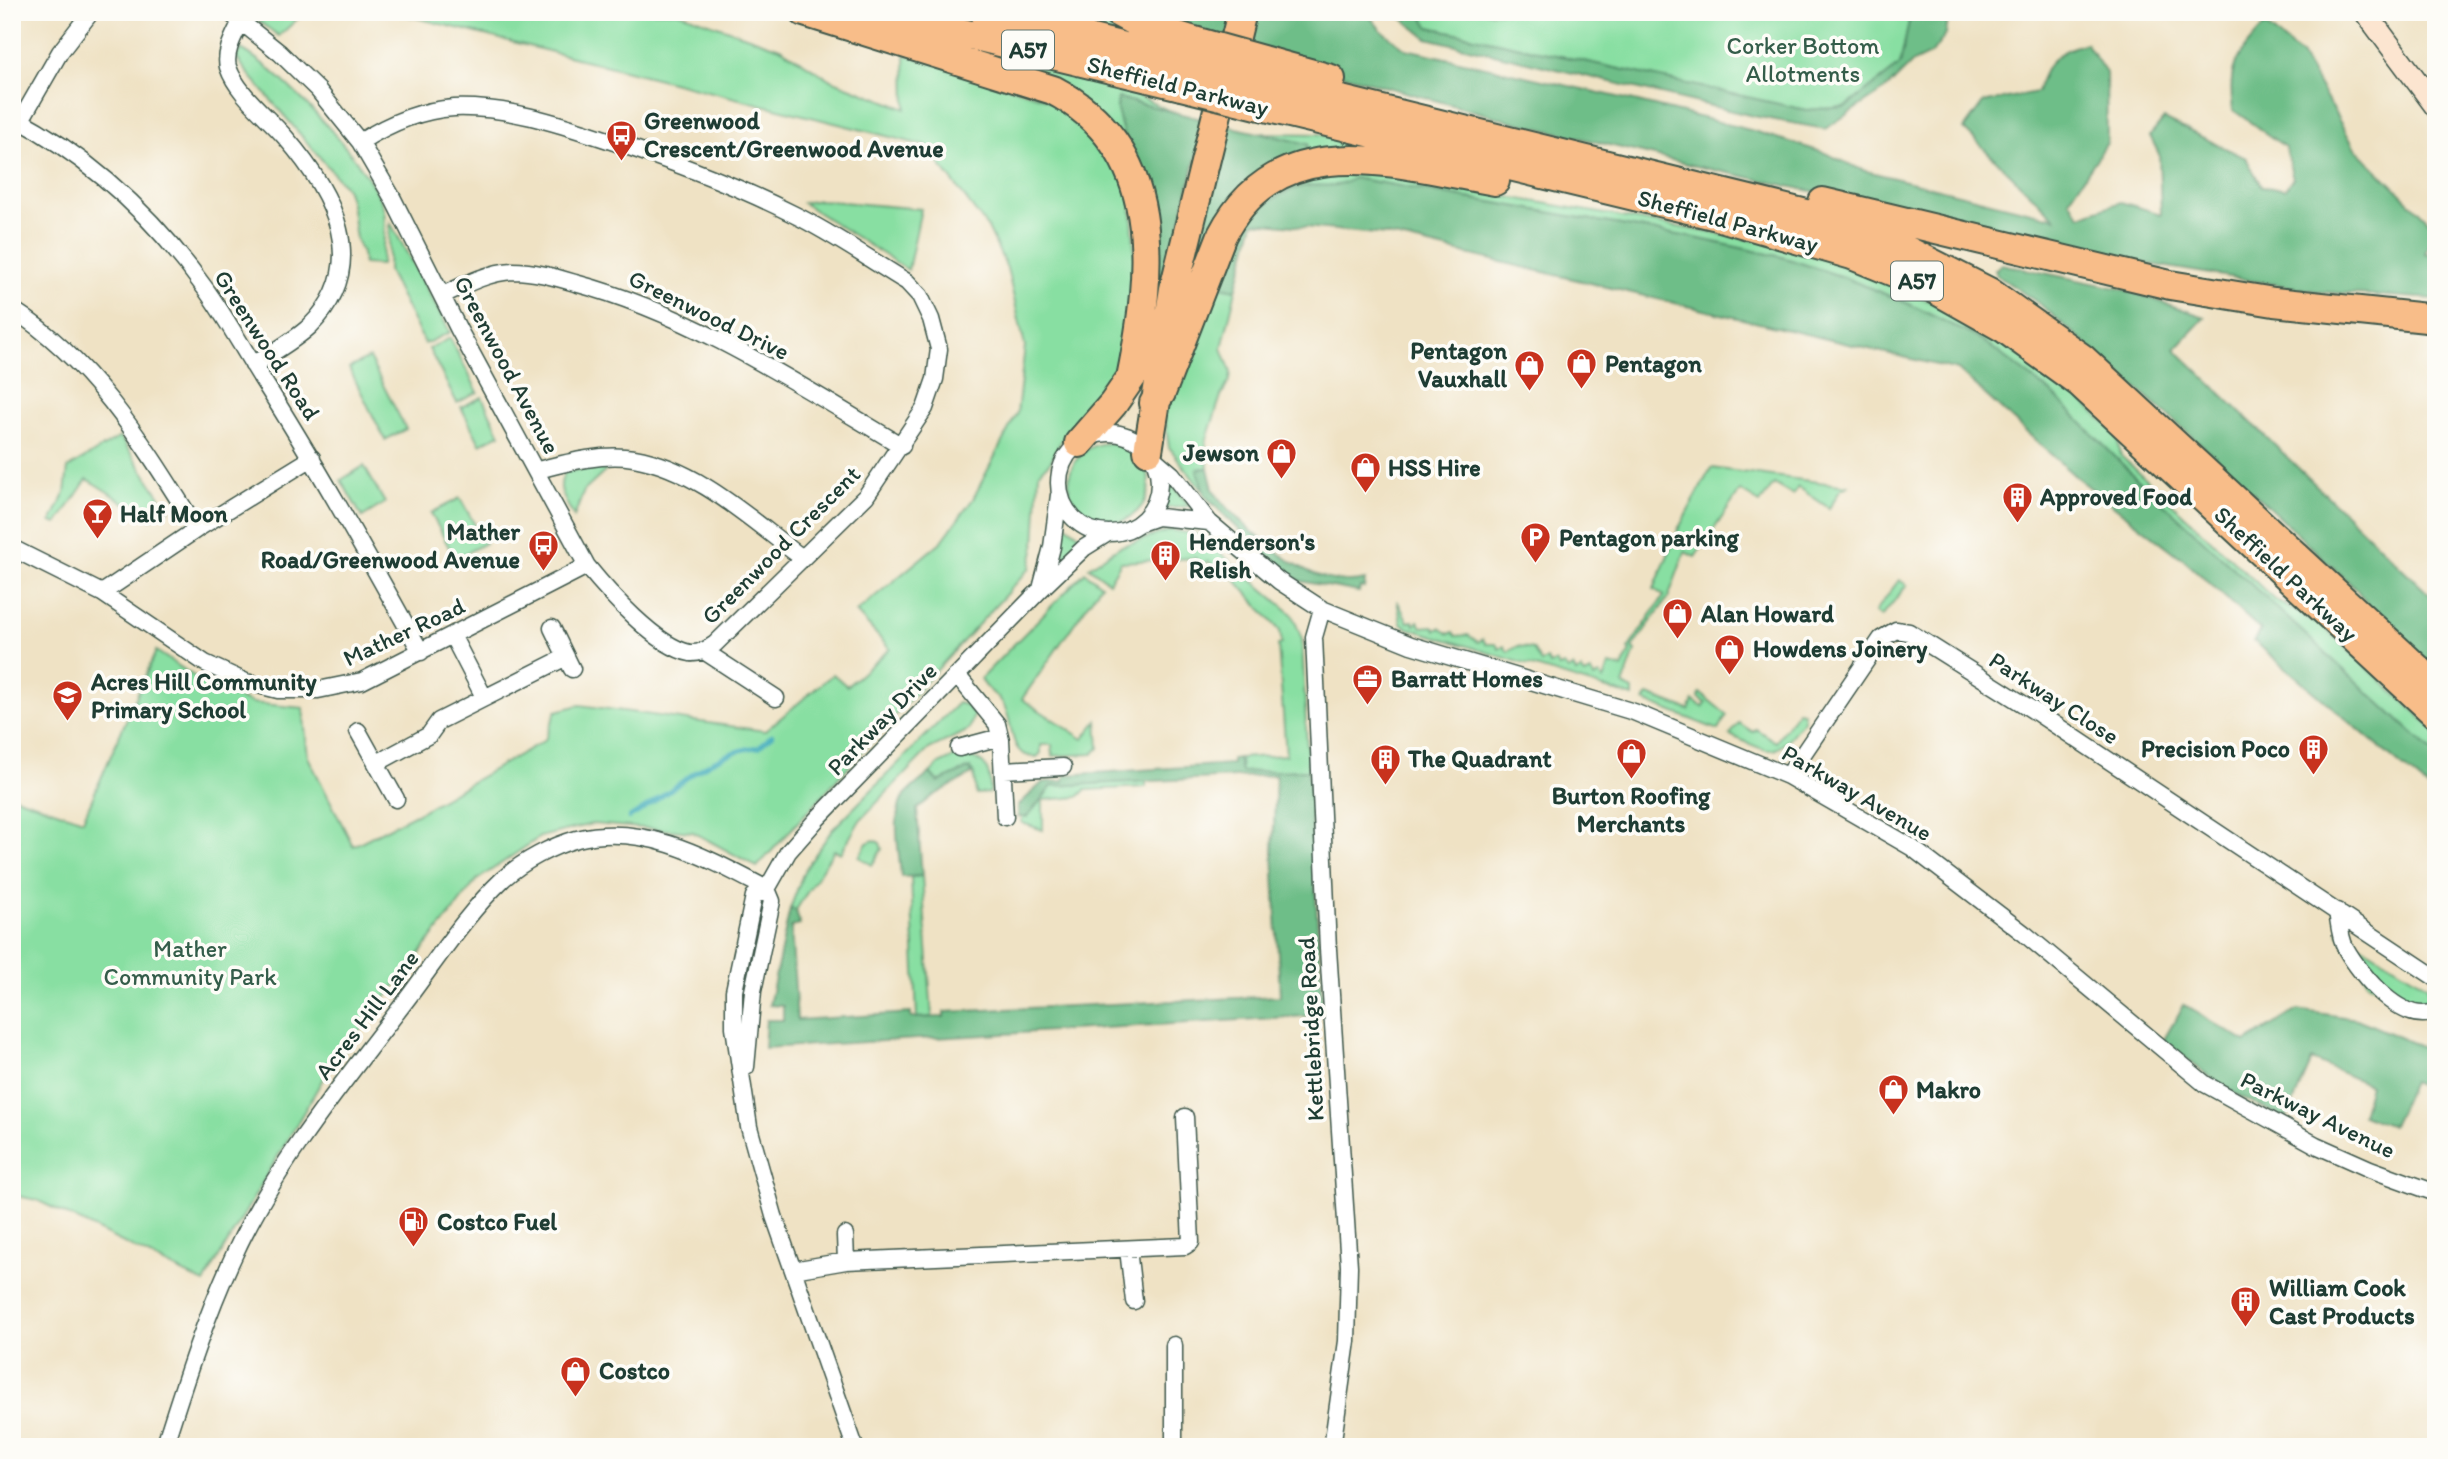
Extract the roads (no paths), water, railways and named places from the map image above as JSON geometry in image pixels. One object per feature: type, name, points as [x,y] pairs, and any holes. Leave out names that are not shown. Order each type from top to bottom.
[{"type":"highway","points":[[804,12],[1053,90],[1079,104],[1098,120],[1125,155],[1138,187],[1145,284],[1142,323],[1131,378]]},
{"type":"highway","name":"Sheffield Parkway","points":[[876,12],[1187,64]]},
{"type":"highway","name":"Sheffield Parkway","points":[[984,12],[1267,84],[1803,213],[1896,245],[1989,292],[2037,324],[2130,399],[2436,686]]},
{"type":"highway","points":[[1117,12],[1139,24],[1187,64],[1267,84]]},
{"type":"highway","points":[[1150,454],[1154,403],[1174,289],[1242,12]]},
{"type":"highway","name":"Sheffield Parkway","points":[[1267,84],[1651,201],[1852,255],[1933,288],[2004,328],[2080,383],[2436,715]]},
{"type":"highway","points":[[1154,403],[1231,216],[1266,182],[1284,170],[1322,161],[1382,161],[1578,195],[1651,201]]},
{"type":"highway","name":"A57","points":[[1668,179],[1758,186],[2170,285],[2274,302],[2436,319]]},
{"type":"highway","points":[[1079,443],[1147,354],[1174,289]]},
{"type":"street","points":[[17,118],[60,52],[91,12]]},
{"type":"street","points":[[2365,12],[2436,107]]},
{"type":"street","points":[[235,17],[227,64],[237,84],[287,139],[324,190],[340,227],[342,250],[342,268],[329,303],[309,327],[253,365]]},
{"type":"street","name":"Greenwood Avenue","points":[[235,17],[280,53],[318,90],[360,142],[538,470],[587,566],[611,596],[672,645],[691,653],[704,651],[776,698]]},
{"type":"street","name":"Greenwood Crescent","points":[[360,142],[383,127],[418,114],[452,108],[491,110],[572,128],[686,166],[794,214],[907,282],[920,296],[931,319],[939,349],[935,379],[925,408],[902,446],[866,496],[715,644],[704,651]]},
{"type":"street","name":"Greenwood Road","points":[[17,118],[81,158],[168,240],[206,289],[312,458],[421,652]]},
{"type":"street","name":"Greenwood Drive","points":[[443,295],[477,279],[511,271],[544,274],[606,291],[682,323],[792,382],[902,446]]},
{"type":"street","points":[[12,309],[30,321],[84,370],[132,427],[197,529]]},
{"type":"street","points":[[1140,523],[1156,501],[1160,482],[1150,454],[1136,441],[1112,433],[1094,435],[1079,443],[1065,460],[1060,474],[1060,492],[1064,506],[1078,522],[1089,529],[1108,533],[1124,531],[1157,517],[1209,522]]},
{"type":"street","name":"Parkway Avenue","points":[[1150,454],[1172,474],[1209,522],[1279,581],[1322,609],[1411,645],[1645,715],[1788,776],[1911,847],[2026,935],[2205,1084],[2316,1145],[2370,1170],[2436,1193]]},
{"type":"street","points":[[102,593],[197,529],[312,458]]},
{"type":"street","points":[[538,470],[574,460],[600,458],[634,458],[667,468],[713,492],[801,557]]},
{"type":"street","name":"Parkway Drive","points":[[1041,589],[1052,547],[1060,492]]},
{"type":"street","name":"Parkway Drive","points":[[767,889],[801,836],[1041,589],[1084,548],[1108,533]]},
{"type":"street","name":"Mather Road","points":[[12,548],[102,593],[205,663],[246,681],[278,690],[318,690],[362,681],[453,637],[587,566]]},
{"type":"street","name":"Kettlebridge Road","points":[[1322,609],[1314,637],[1328,950],[1349,1266],[1347,1341],[1332,1447]]},
{"type":"street","points":[[377,763],[429,735],[439,721],[484,697],[569,663],[552,628]]},
{"type":"street","name":"Parkway Close","points":[[1788,776],[1881,639],[1891,632],[1902,631],[1915,636],[2039,715],[2436,978]]},
{"type":"street","points":[[453,637],[484,697]]},
{"type":"street","points":[[957,675],[990,713],[1000,737],[1005,817]]},
{"type":"street","points":[[358,730],[396,799]]},
{"type":"street","points":[[959,748],[1000,737]]},
{"type":"street","points":[[1003,770],[1063,767]]},
{"type":"street","name":"Acres Hill Lane","points":[[164,1447],[209,1315],[236,1251],[261,1203],[336,1091],[473,912],[505,877],[544,852],[578,839],[617,835],[654,838],[700,855],[767,889]]},
{"type":"street","points":[[767,889],[772,901],[753,991],[744,1086],[756,1159],[855,1447]]},
{"type":"street","points":[[2337,911],[2344,946],[2370,985],[2405,1009],[2429,1012]]},
{"type":"street","points":[[793,1270],[846,1261],[1185,1246],[1191,1242],[1185,1117]]},
{"type":"street","points":[[845,1236],[846,1261]]},
{"type":"street","points":[[1128,1249],[1134,1301]]},
{"type":"street","points":[[1174,1345],[1174,1447]]},
{"type":"waterway","points":[[629,818],[707,765],[723,756],[759,747],[772,735]]},
{"type":"place","name":"Greenwood Crescent/Greenwood Avenue","points":[[621,162]]},
{"type":"place","name":"Pentagon","points":[[1582,391]]},
{"type":"place","name":"Pentagon Vauxhall","points":[[1530,392]]},
{"type":"place","name":"Jewson","points":[[1282,480]]},
{"type":"place","name":"HSS Hire","points":[[1365,495]]},
{"type":"place","name":"Approved Food","points":[[2017,524]]},
{"type":"place","name":"Half Moon","points":[[97,541]]},
{"type":"place","name":"Pentagon parking","points":[[1536,565]]},
{"type":"place","name":"Mather Road/Greenwood Avenue","points":[[543,573]]},
{"type":"place","name":"Henderson's Relish","points":[[1166,583]]},
{"type":"place","name":"Alan Howard","points":[[1678,641]]},
{"type":"place","name":"Howdens Joinery","points":[[1730,676]]},
{"type":"place","name":"Barratt Homes","points":[[1368,706]]},
{"type":"place","name":"Acres Hill Community Primary School","points":[[68,723]]},
{"type":"place","name":"Precision Poco","points":[[2313,776]]},
{"type":"place","name":"Burton Roofing Merchants","points":[[1631,781]]},
{"type":"place","name":"The Quadrant","points":[[1385,786]]},
{"type":"place","name":"Makro","points":[[1893,1117]]},
{"type":"place","name":"Costco Fuel","points":[[414,1249]]},
{"type":"place","name":"William Cook Cast Products","points":[[2246,1329]]},
{"type":"place","name":"Costco","points":[[576,1398]]},
{"type":"park label","name":"Corker Bottom Allotments","points":[[1803,60]]},
{"type":"park label","name":"Mather Community Park","points":[[190,963]]}]
